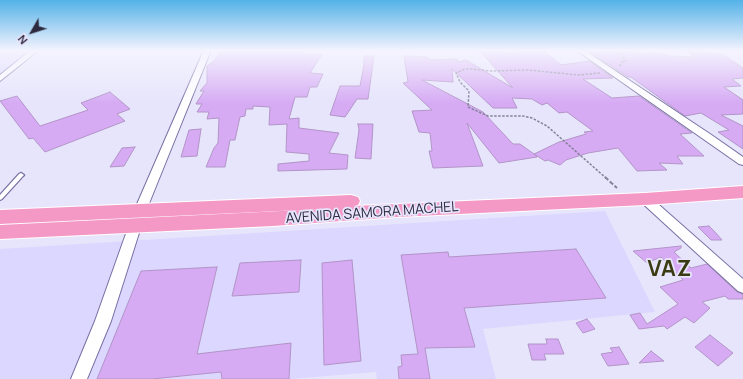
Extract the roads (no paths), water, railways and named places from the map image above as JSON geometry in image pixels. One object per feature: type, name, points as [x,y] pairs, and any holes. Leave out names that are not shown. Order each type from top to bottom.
[{"type":"highway","name":"AVENIDA SAMORA MACHEL","points":[[0,232],[137,218],[743,180]]},
{"type":"highway","name":"AVENIDA SAMORA MACHEL","points":[[0,217],[273,219],[397,210],[645,199],[743,192]]},
{"type":"street","points":[[0,79],[14,68]]},
{"type":"street","points":[[79,379],[103,321],[137,218],[201,68]]},
{"type":"street","points":[[606,68],[743,162]]},
{"type":"street","points":[[645,199],[743,287]]},
{"type":"lane","points":[[0,198],[21,175]]},
{"type":"district","name":"VAZ","points":[[670,270]]}]
